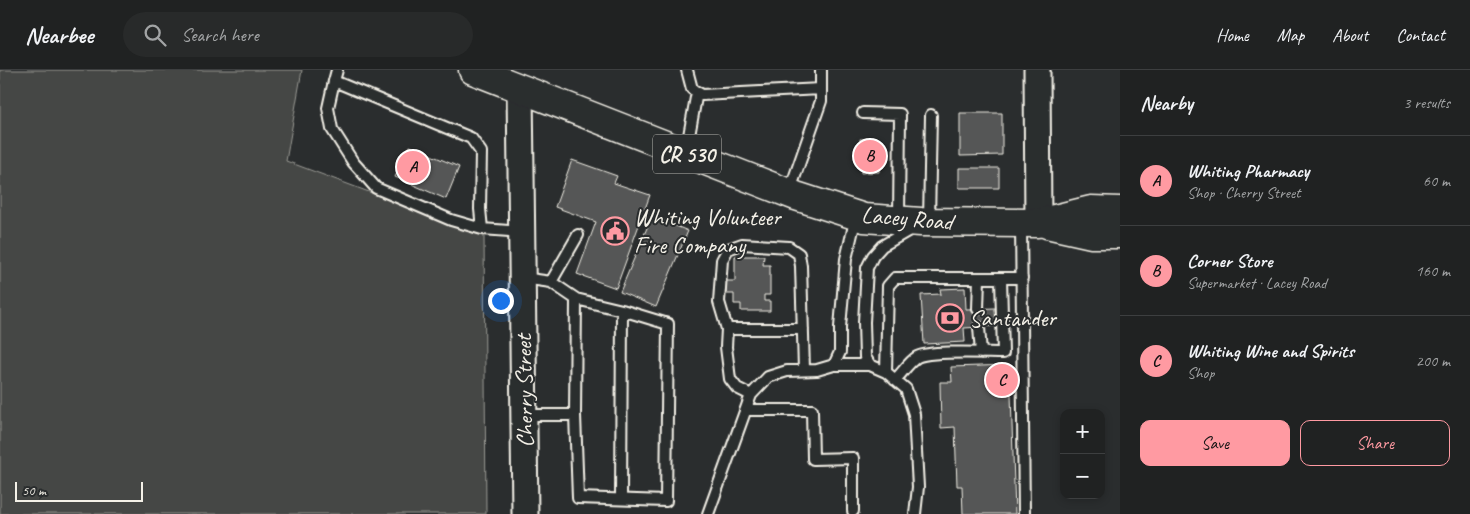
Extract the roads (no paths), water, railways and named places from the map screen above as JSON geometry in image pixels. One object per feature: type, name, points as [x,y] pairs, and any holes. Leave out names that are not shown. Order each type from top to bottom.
[{"type":"main road","name":"Lacey Road","points":[[473,70],[789,194],[856,216],[917,222],[1030,223],[1092,234],[1120,234]]},
{"type":"main road","name":"Lacey Road","points":[[1030,223],[1092,210],[1120,211]]},
{"type":"street","points":[[1030,223],[1037,70]]},
{"type":"street","name":"Cherry Street","points":[[520,88],[525,514]]},
{"type":"lane","points":[[337,70],[328,108],[332,129],[353,162],[376,188],[451,220],[482,229],[523,232]]},
{"type":"lane","points":[[687,70],[692,89],[702,95],[821,89]]},
{"type":"lane","points":[[789,194],[821,101],[821,70]]},
{"type":"lane","points":[[334,81],[471,138],[482,152],[480,209],[482,229]]},
{"type":"lane","points":[[685,153],[697,92]]},
{"type":"lane","points":[[863,113],[900,114],[917,222]]},
{"type":"lane","points":[[870,365],[865,357],[864,322],[867,268],[873,256],[882,246],[917,222],[931,115]]},
{"type":"lane","points":[[834,365],[840,352],[840,327],[846,259],[856,216]]},
{"type":"lane","points":[[1024,514],[1022,278],[1030,223]]},
{"type":"lane","points":[[551,282],[578,234]]},
{"type":"lane","points":[[751,395],[737,388],[730,379],[726,347],[727,329],[719,302],[722,260],[728,249],[742,244],[789,247],[799,254],[804,370]]},
{"type":"lane","points":[[886,372],[888,286],[895,278],[902,276],[1022,278]]},
{"type":"lane","points":[[523,278],[551,282],[576,299],[668,324],[666,501],[578,498],[576,299]]},
{"type":"lane","points":[[978,309],[979,278]]},
{"type":"lane","points":[[896,380],[914,359],[922,355],[980,352],[1003,353],[1001,278]]},
{"type":"lane","points":[[621,499],[622,310]]},
{"type":"lane","points":[[979,327],[980,352]]},
{"type":"lane","points":[[727,329],[803,329]]},
{"type":"lane","points":[[708,514],[751,395],[768,377],[787,371],[818,370],[834,365],[870,365],[886,372],[906,389],[914,414],[918,487],[915,514]]},
{"type":"lane","points":[[746,410],[812,410],[813,459],[853,458],[854,511]]},
{"type":"lane","points":[[524,415],[576,416]]},
{"type":"place","name":"Corner Store","points":[[870,156]]},
{"type":"place","name":"Whiting Pharmacy","points":[[413,167]]},
{"type":"place","name":"Whiting Volunteer Fire Company","points":[[615,231]]},
{"type":"place","name":"Santander","points":[[950,318]]},
{"type":"place","name":"Whiting Wine and Spirits","points":[[1002,380]]}]
